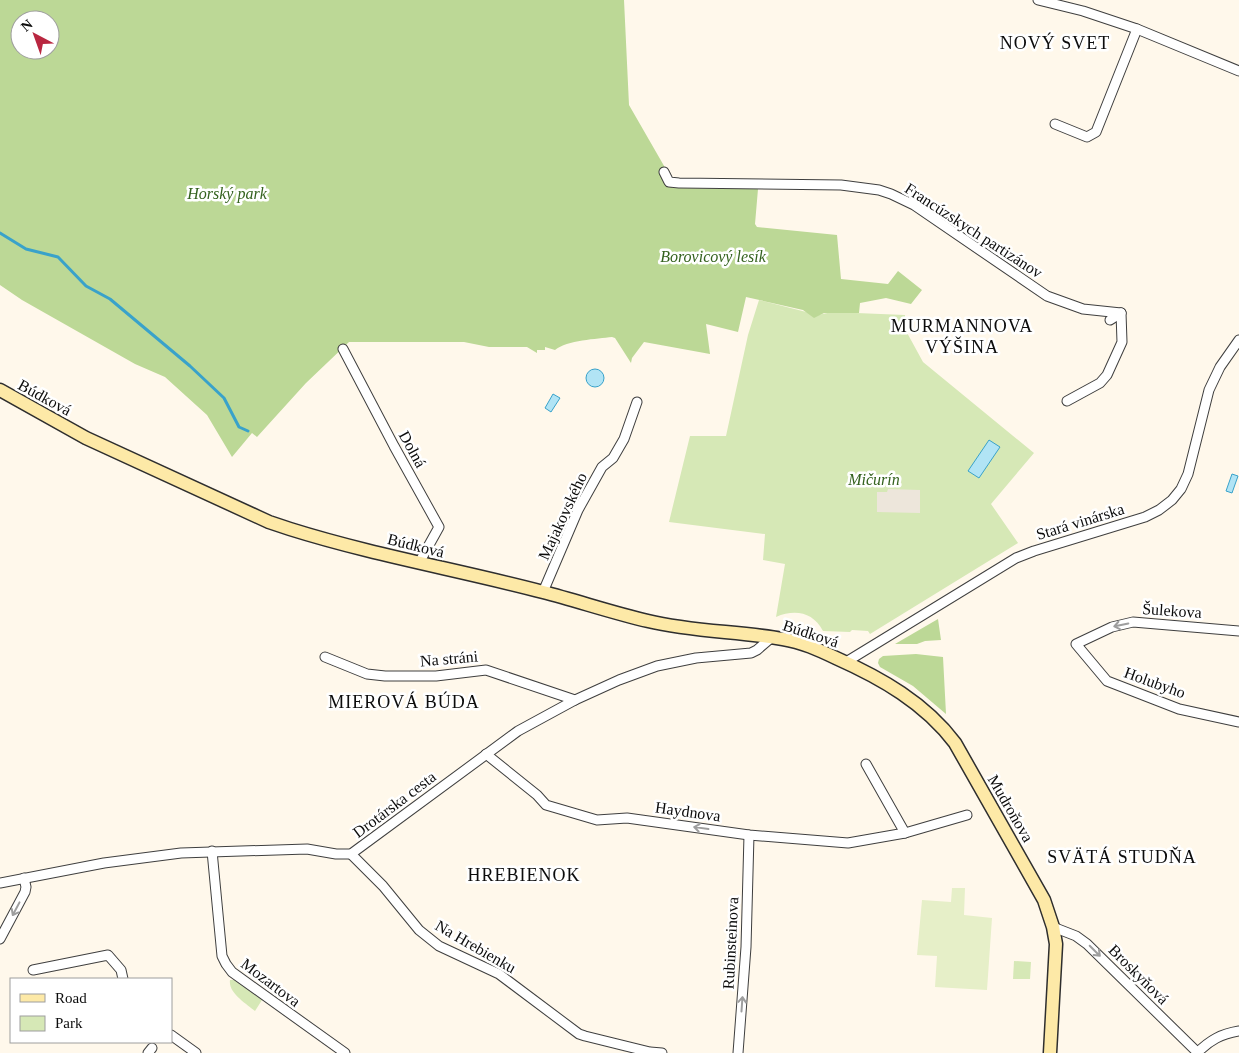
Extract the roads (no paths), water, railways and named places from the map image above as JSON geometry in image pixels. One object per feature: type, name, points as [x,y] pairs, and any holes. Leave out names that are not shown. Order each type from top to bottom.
[{"type":"street","points":[[1038,0],[1083,11],[1137,29],[1239,71]]},
{"type":"street","points":[[1055,124],[1087,137],[1096,132],[1137,29]]},
{"type":"street","name":"Francúzskych partizánov","points":[[664,172],[669,182],[679,183],[841,186],[879,190],[914,205],[1047,296],[1083,309],[1121,313]]},
{"type":"street","points":[[1110,320],[1121,313]]},
{"type":"street","points":[[1067,401],[1100,383],[1107,375],[1122,342],[1121,313]]},
{"type":"street","name":"Stará vinárska","points":[[846,662],[1016,558],[1146,517],[1168,504],[1179,491],[1188,474],[1209,390],[1220,367],[1239,340]]},
{"type":"street","name":"Dolná","points":[[343,349],[439,527],[419,563]]},
{"type":"street","name":"Búdková","points":[[0,390],[86,438],[269,522],[300,532],[419,563],[544,592],[665,625],[796,642],[846,662]]},
{"type":"street","name":"Majakovského","points":[[544,592],[578,510],[602,467],[613,458],[624,439],[636,402]]},
{"type":"street","name":"Šulekova","points":[[1076,644],[1112,627],[1133,622],[1239,631]]},
{"type":"street","name":"Drotárska cesta","points":[[0,883],[145,857],[212,851],[307,849],[336,854],[351,854],[486,754],[533,722],[575,700],[619,680],[657,666],[696,658],[751,653],[772,638]]},
{"type":"street","name":"Holubyho","points":[[1076,644],[1107,681],[1179,709],[1239,722]]},
{"type":"street","name":"Na stráni","points":[[325,657],[367,674],[385,676],[436,676],[486,670],[575,700]]},
{"type":"street","name":"Mudroňova","points":[[846,662],[902,693],[923,709],[948,735],[961,752],[1039,890],[1056,939],[1050,1053]]},
{"type":"street","name":"Haydnova","points":[[486,754],[537,795],[546,805],[597,820],[627,818],[749,834],[848,843],[905,833],[967,815]]},
{"type":"street","points":[[866,764],[905,833]]},
{"type":"street","name":"Rubinsteinova","points":[[738,1053],[746,946],[749,834]]},
{"type":"street","name":"Mozartova","points":[[212,851],[222,956],[226,964],[232,972],[345,1053]]},
{"type":"street","name":"Na Hrebienku","points":[[351,854],[383,886],[419,930],[439,946],[499,974],[582,1035],[650,1052],[662,1053]]},
{"type":"street","points":[[0,939],[25,892],[24,878]]},
{"type":"street","name":"Broskyňová","points":[[1053,927],[1076,936],[1087,944],[1197,1053]]},
{"type":"street","points":[[33,970],[108,955],[121,970],[123,978]]},
{"type":"street","points":[[1197,1053],[1220,1035],[1239,1031]]},
{"type":"street","points":[[172,1036],[196,1053]]},
{"type":"water","points":[[595,369],[601,372],[604,378],[601,384],[595,387],[589,384],[586,378],[589,372]]},
{"type":"water","points":[[553,394],[560,398],[551,412],[545,408]]},
{"type":"water","points":[[989,440],[1000,447],[979,478],[968,471]]},
{"type":"water","points":[[1232,474],[1238,476],[1232,493],[1226,491]]},
{"type":"waterway","points":[[0,233],[26,249],[58,257],[86,286],[110,299],[190,366],[224,398],[239,427],[248,431]]},
{"type":"district","name":"NOVÝ SVET","points":[[1055,43]]},
{"type":"district","name":"MURMANNOVA VÝŠINA","points":[[962,336]]},
{"type":"district","name":"MIEROVÁ BÚDA","points":[[404,702]]},
{"type":"district","name":"SVÄTÁ STUDŇA","points":[[1122,857]]},
{"type":"district","name":"HREBIENOK","points":[[524,875]]},
{"type":"park label","name":"Horský park","points":[[227,193]]},
{"type":"park label","name":"Borovicový lesík","points":[[713,256]]},
{"type":"park label","name":"Mičurín","points":[[874,479]]}]
